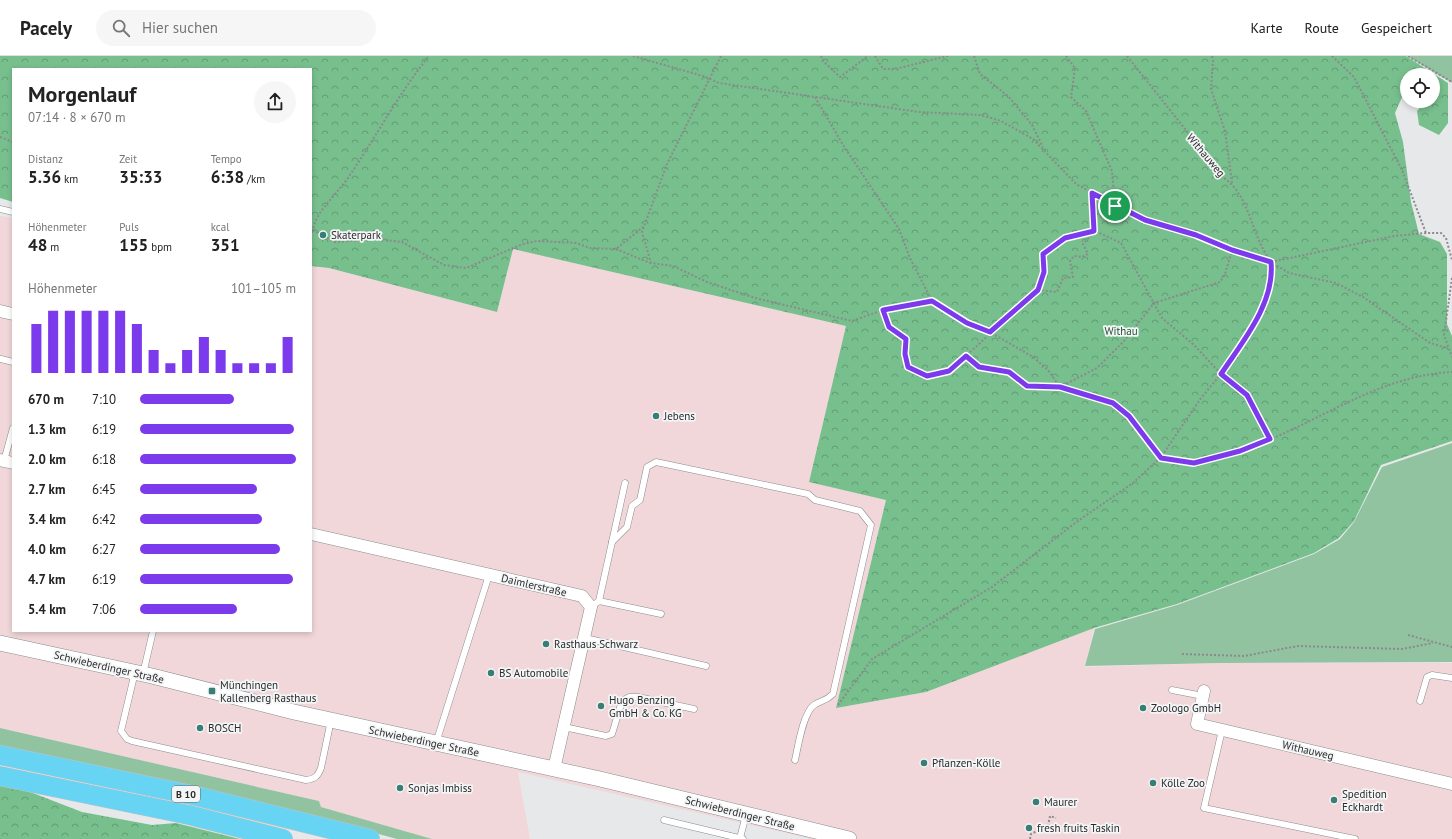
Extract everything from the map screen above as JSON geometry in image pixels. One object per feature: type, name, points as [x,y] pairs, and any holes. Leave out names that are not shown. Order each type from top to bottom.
[{"type":"highway","name":"B 10","points":[[0,755],[196,796],[370,839]]},
{"type":"highway","name":"B 10","points":[[0,776],[189,815],[283,839]]},
{"type":"street","points":[[0,311],[12,314]]},
{"type":"street","name":"Daimlerstraße","points":[[312,534],[582,596],[595,604]]},
{"type":"street","points":[[554,769],[585,638],[595,604]]},
{"type":"street","name":"Schwieberdinger Straße","points":[[0,643],[139,673],[331,720],[554,769],[849,839]]},
{"type":"street","name":"Withauweg","points":[[1204,694],[1197,724],[1452,784]]},
{"type":"lane","points":[[0,209],[12,212]]},
{"type":"lane","points":[[0,359],[12,362]]},
{"type":"lane","points":[[6,462],[12,433]]},
{"type":"lane","points":[[612,542],[627,526],[632,506],[640,500],[647,467],[656,462],[808,494],[815,500],[860,511],[871,525],[833,694],[826,701],[814,705],[808,712],[795,760]]},
{"type":"lane","points":[[626,483],[595,604],[661,614]]},
{"type":"lane","points":[[436,742],[489,575]]},
{"type":"lane","points":[[152,632],[121,731],[132,741],[306,780],[313,779],[318,776],[331,720]]},
{"type":"lane","points":[[585,638],[706,666]]},
{"type":"lane","points":[[1420,701],[1428,676],[1432,675],[1452,678]]},
{"type":"lane","points":[[1172,690],[1204,694]]},
{"type":"lane","points":[[564,727],[606,736],[612,734],[622,701],[629,697],[638,697],[694,709]]},
{"type":"lane","points":[[1222,730],[1204,808],[1355,839]]},
{"type":"lane","points":[[664,820],[742,839],[746,815]]},
{"type":"path","points":[[429,56],[409,80],[350,176],[318,218],[312,230],[335,242],[379,239],[402,242],[444,265],[466,268],[523,244],[537,241],[576,243],[590,248],[616,249],[651,263],[673,266],[707,282],[755,298],[852,321],[883,310],[932,301]]},
{"type":"path","points":[[633,56],[719,83],[919,112],[981,115],[1001,121],[1017,128],[1043,148],[1076,184],[1115,206],[1145,220],[1196,235],[1232,250],[1271,262],[1289,273],[1336,284],[1363,297],[1430,343],[1448,348]]},
{"type":"path","points":[[651,263],[642,232],[667,164],[721,56]]},
{"type":"path","points":[[821,56],[823,61],[840,77],[868,56]]},
{"type":"path","points":[[874,56],[883,68],[895,68],[948,56]]},
{"type":"path","points":[[974,56],[980,74],[1009,97],[1032,125],[1043,148]]},
{"type":"path","points":[[1066,56],[1075,68],[1071,97],[1086,111],[1112,171],[1115,206]]},
{"type":"path","name":"Withauweg","points":[[1127,56],[1224,178],[1232,183],[1245,206],[1261,245],[1271,262]]},
{"type":"path","points":[[1212,56],[1213,60],[1210,89],[1225,131],[1232,183]]},
{"type":"path","points":[[1332,56],[1354,77],[1402,170],[1426,233]]},
{"type":"path","points":[[1408,56],[1452,82]]},
{"type":"path","points":[[815,97],[843,145],[899,229],[910,258],[932,301],[967,323],[990,332],[1033,357],[1048,370],[1060,387]]},
{"type":"path","points":[[0,137],[12,142]]},
{"type":"path","points":[[1038,290],[1057,292],[1063,278],[1073,277],[1070,261],[1074,256],[1082,257],[1088,254],[1083,244],[1094,231],[1092,193]]},
{"type":"path","points":[[616,249],[644,227]]},
{"type":"path","points":[[883,310],[889,327],[906,339],[905,354],[908,367],[927,376],[949,371],[990,332],[1038,290],[1044,272],[1043,254],[1065,238],[1094,231],[1121,243],[1162,318],[1194,345],[1221,374],[1247,395],[1270,439]]},
{"type":"path","points":[[1271,262],[1394,236],[1426,233],[1441,233],[1446,238],[1452,260]]},
{"type":"path","points":[[1060,387],[1097,368],[1124,340],[1154,303],[1220,282],[1225,274],[1232,250]]},
{"type":"path","points":[[838,705],[872,659],[992,588],[1075,523],[1133,483],[1161,458],[1201,398],[1221,374],[1246,337],[1264,303],[1273,276],[1271,262]]},
{"type":"path","points":[[1452,278],[1444,335],[1452,357]]},
{"type":"path","points":[[966,356],[979,367],[1009,372],[1027,386],[1060,387],[1113,403],[1129,416],[1161,458],[1194,463],[1240,451],[1270,439],[1362,395],[1399,381],[1434,373],[1452,372]]},
{"type":"path","points":[[1408,635],[1433,643],[1452,646]]},
{"type":"path","points":[[1182,654],[1244,656],[1298,646],[1402,649],[1433,643]]},
{"type":"path","points":[[1030,839],[1031,834],[1048,826],[1050,816],[1056,818]]},
{"type":"shaded area","points":[[0,216],[12,218],[12,632],[312,632],[312,266],[329,268],[497,312],[513,249],[846,326],[809,481],[886,499],[836,708],[926,692],[1094,628],[1085,667],[1219,663],[1452,663],[1452,839],[812,839],[518,772],[530,839],[432,839],[321,807],[319,801],[0,728]]},
{"type":"green space","name":"Withau","points":[[0,56],[1406,56],[1425,68],[1400,68],[1400,102],[1395,113],[1403,142],[1411,202],[1419,234],[1440,242],[1447,254],[1447,324],[1452,336],[1452,441],[1381,465],[1354,521],[1339,538],[1314,553],[1177,604],[1094,628],[926,692],[836,708],[886,500],[809,482],[846,326],[513,249],[497,312],[329,268],[312,266],[312,68],[12,68],[12,202],[0,198]]},
{"type":"green space","points":[[1407,56],[1452,56],[1452,83],[1440,76],[1440,68],[1427,68]]},
{"type":"green space","name":"Withau","points":[[1440,78],[1448,83],[1448,123],[1439,135],[1419,125],[1417,111],[1420,108],[1440,108]]},
{"type":"green space","points":[[1452,443],[1452,662],[1219,663],[1085,666],[1095,629],[1177,605],[1314,554],[1340,539],[1354,522],[1382,467]]},
{"type":"green space","points":[[0,728],[319,801],[321,807],[432,839],[397,839],[312,816],[0,748]]},
{"type":"green space","points":[[0,785],[25,790],[82,812],[152,825],[176,823],[240,839],[0,839]]},
{"type":"place","name":"Skaterpark","points":[[323,235]]},
{"type":"place","name":"Jebens","points":[[656,416]]},
{"type":"place","name":"Rasthaus Schwarz","points":[[546,644]]},
{"type":"place","name":"BS Automobile","points":[[491,673]]},
{"type":"place","name":"Münchingen Kallenberg Rasthaus","points":[[212,691]]},
{"type":"place","name":"Hugo Benzing GmbH & Co. KG","points":[[601,706]]},
{"type":"place","name":"Zoologo GmbH","points":[[1143,708]]},
{"type":"place","name":"BOSCH","points":[[200,728]]},
{"type":"place","name":"Pflanzen-Kölle","points":[[924,763]]},
{"type":"place","name":"Kölle Zoo","points":[[1153,783]]},
{"type":"place","name":"Sonjas Imbiss","points":[[400,788]]},
{"type":"place","name":"Spedition Eckhardt","points":[[1334,800]]},
{"type":"place","name":"Maurer","points":[[1036,802]]},
{"type":"place","name":"fresh fruits Taskin","points":[[1029,828]]},
{"type":"route","points":[[1092,193],[1115,206],[1145,220],[1196,235],[1232,250],[1271,262],[1273,276],[1271,286],[1264,303],[1246,337],[1221,374],[1247,395],[1270,439],[1240,451],[1194,463],[1161,458],[1129,416],[1113,403],[1060,387],[1046,388],[1027,386],[1009,372],[979,367],[966,356],[949,371],[927,376],[908,367],[905,354],[906,339],[889,327],[883,310],[932,301],[967,323],[990,332],[1038,290],[1044,272],[1043,254],[1065,238],[1094,231],[1092,193]]}]
